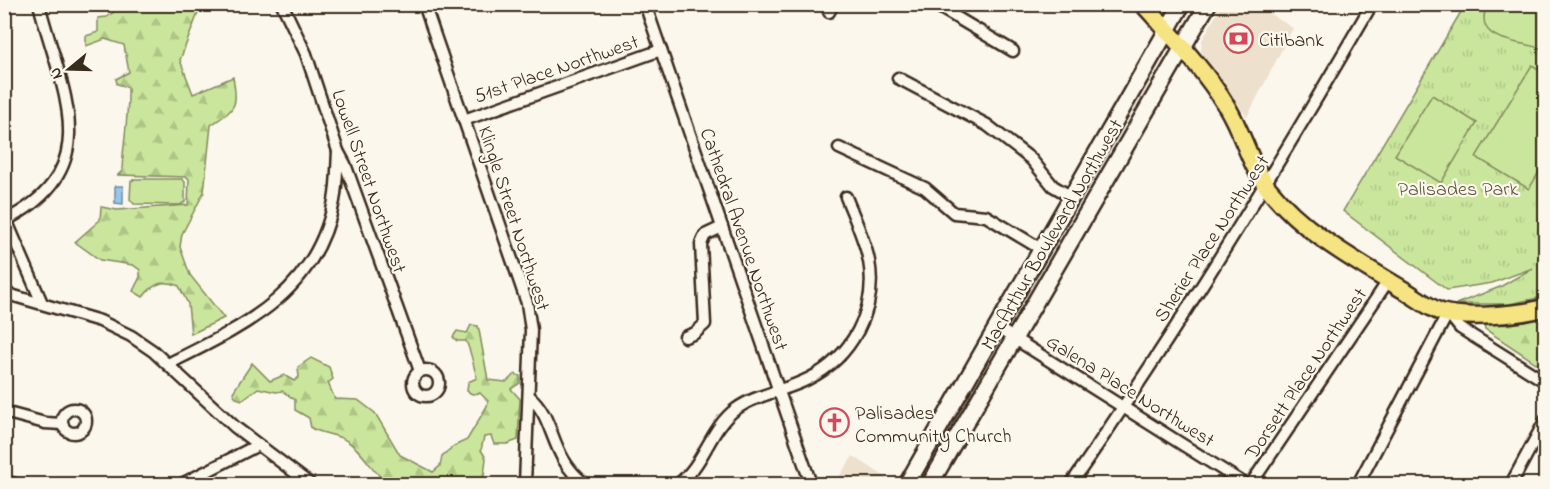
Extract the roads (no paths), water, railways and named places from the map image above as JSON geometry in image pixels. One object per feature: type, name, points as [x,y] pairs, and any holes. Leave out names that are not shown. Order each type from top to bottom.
[{"type":"main road","points":[[1143,4],[1224,103],[1250,159],[1266,185],[1304,225],[1435,310],[1448,313],[1518,312],[1545,307]]},
{"type":"main road","name":"MacArthur Boulevard Northwest","points":[[907,484],[1182,4]]},
{"type":"main road","name":"MacArthur Boulevard Northwest","points":[[930,484],[1183,52],[1208,4]]},
{"type":"street","points":[[39,4],[67,110],[69,148],[63,169],[50,190],[33,205],[5,217],[42,303]]},
{"type":"street","name":"Lowell Street Northwest","points":[[282,4],[309,61],[338,151],[345,164],[420,371]]},
{"type":"street","name":"Klingle Street Northwest","points":[[424,4],[527,303],[530,320],[525,484]]},
{"type":"street","name":"Cathedral Avenue Northwest","points":[[645,4],[811,484]]},
{"type":"street","points":[[934,4],[1013,51]]},
{"type":"street","name":"Sherier Place Northwest","points":[[1071,484],[1124,407],[1266,185],[1372,4]]},
{"type":"street","name":"51st Place Northwest","points":[[464,120],[661,50]]},
{"type":"street","points":[[898,78],[987,125],[1035,162],[1053,186],[1072,197]]},
{"type":"street","name":"MacArthur Boulevard Northwest","points":[[839,148],[925,188],[954,213],[986,216],[1041,249]]},
{"type":"street","points":[[168,364],[255,319],[296,282],[313,257],[328,223],[335,193],[338,151]]},
{"type":"street","points":[[678,484],[697,466],[713,436],[728,416],[748,402],[807,380],[835,362],[849,346],[862,321],[868,301],[870,268],[866,250],[846,196]]},
{"type":"street","points":[[685,337],[695,333],[705,324],[701,244],[705,235],[722,227]]},
{"type":"street","name":"Dorsett Place Northwest","points":[[1251,484],[1388,281]]},
{"type":"street","points":[[4,293],[42,303],[119,329],[142,343],[258,446],[310,484]]},
{"type":"street","points":[[1358,484],[1448,313],[1461,328],[1545,382]]},
{"type":"street","name":"Galena Place Northwest","points":[[996,327],[1245,484]]},
{"type":"street","points":[[529,396],[542,410],[555,447],[564,463],[585,484]]},
{"type":"street","points":[[4,412],[45,423],[62,424]]},
{"type":"street","points":[[1511,484],[1545,419]]},
{"type":"street","points":[[182,484],[258,446]]},
{"type":"street","points":[[4,482],[14,484]]},
{"type":"water","points":[[115,186],[123,186],[123,204],[115,203]]},
{"type":"place","name":"Citibank","points":[[1238,39]]},
{"type":"place","name":"Palisades Community Church","points":[[834,423]]},
{"type":"park label","name":"Palisades Park","points":[[1458,188]]}]
